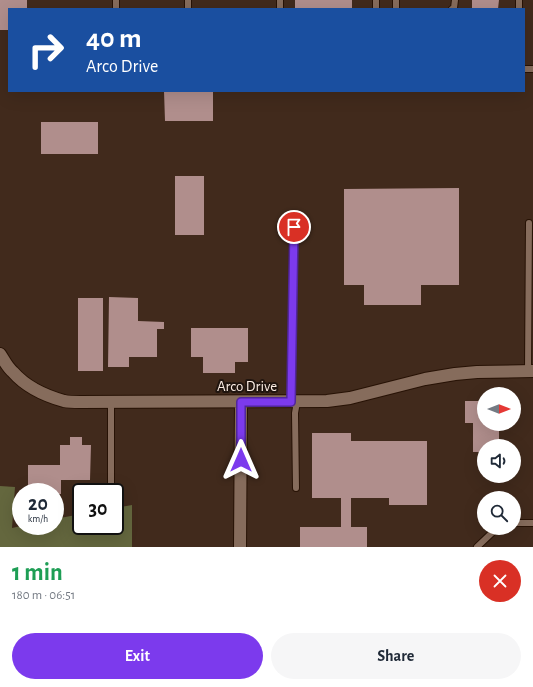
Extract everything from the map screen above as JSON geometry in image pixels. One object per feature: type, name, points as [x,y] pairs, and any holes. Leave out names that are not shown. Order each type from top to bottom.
[{"type":"street","name":"Arco Drive","points":[[0,354],[13,373],[34,389],[66,401],[327,401],[350,398],[425,379],[455,374],[530,371]]},
{"type":"street","points":[[240,547],[241,402]]},
{"type":"lane","points":[[529,223],[530,371]]},
{"type":"lane","points":[[294,227],[294,402],[296,488]]},
{"type":"lane","points":[[111,402],[111,483]]},
{"type":"lane","points":[[521,524],[533,523]]},
{"type":"lane","points":[[477,547],[489,535]]},
{"type":"green space","points":[[0,486],[12,487],[12,535],[64,535],[64,517],[72,516],[72,535],[124,535],[124,506],[132,505],[132,547],[0,547]]},
{"type":"building","points":[[0,0],[27,0],[27,8],[8,8],[8,30],[0,30]]},
{"type":"building","points":[[295,0],[352,0],[352,8],[295,8]]},
{"type":"building","points":[[472,0],[499,0],[498,8],[472,8]]},
{"type":"building","points":[[164,92],[213,92],[213,121],[165,121]]},
{"type":"building","points":[[41,122],[98,122],[98,154],[41,154]]},
{"type":"building","points":[[175,176],[204,176],[204,235],[175,235]]},
{"type":"building","points":[[459,188],[459,285],[421,285],[421,305],[364,305],[364,285],[344,285],[344,189]]},
{"type":"building","points":[[109,297],[138,298],[138,321],[164,322],[164,329],[157,329],[157,357],[129,357],[129,367],[108,367]]},
{"type":"building","points":[[78,298],[103,298],[103,371],[78,371]]},
{"type":"building","points":[[191,328],[248,328],[248,362],[235,362],[235,373],[203,373],[203,357],[191,357]]},
{"type":"building","points":[[465,401],[477,401],[477,431],[499,431],[499,439],[477,439],[477,452],[473,452],[473,423],[465,423]]},
{"type":"building","points":[[312,433],[351,433],[351,441],[427,441],[427,505],[389,505],[389,498],[351,498],[351,527],[367,527],[367,547],[300,547],[300,527],[341,527],[341,498],[312,498]]},
{"type":"building","points":[[70,437],[82,437],[82,445],[91,445],[90,480],[61,480],[61,483],[28,483],[28,465],[60,465],[60,445],[70,445]]},
{"type":"route","points":[[241,460],[241,402],[291,402],[294,227]]}]
